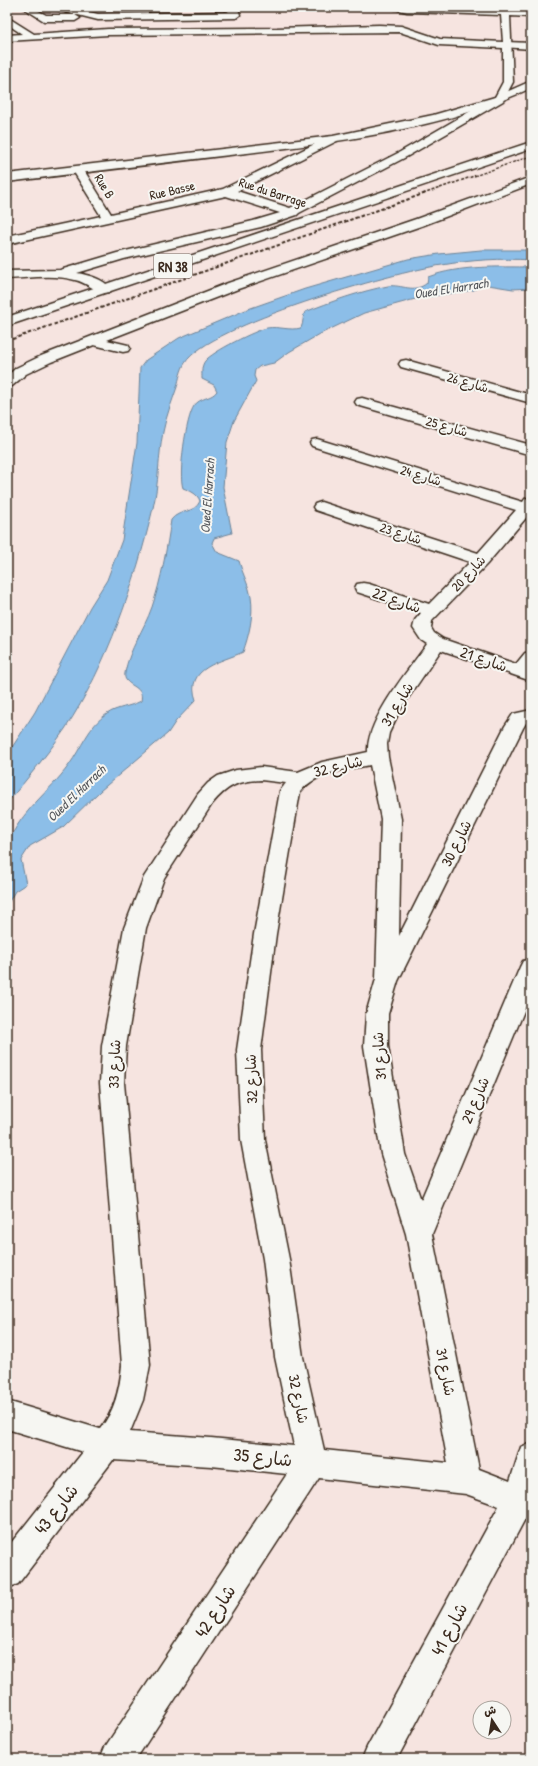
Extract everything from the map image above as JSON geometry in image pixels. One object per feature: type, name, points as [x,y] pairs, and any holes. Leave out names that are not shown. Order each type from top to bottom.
[{"type":"street","points":[[26,7],[44,18],[60,34]]},
{"type":"street","points":[[57,7],[78,14],[98,17]]},
{"type":"street","points":[[118,8],[172,9],[212,7]]},
{"type":"street","points":[[44,18],[236,16],[236,13],[226,7]]},
{"type":"street","points":[[401,29],[400,8],[529,15]]},
{"type":"street","points":[[506,14],[519,25]]},
{"type":"street","points":[[7,178],[333,139],[435,118],[499,99],[508,82],[506,14]]},
{"type":"street","points":[[7,20],[31,36]]},
{"type":"street","points":[[7,38],[108,32],[401,29],[439,42],[531,46]]},
{"type":"street","points":[[62,273],[121,256],[257,224],[290,213],[404,154],[499,99],[531,84]]},
{"type":"street","name":"Rue Basse","points":[[7,240],[226,192],[333,139]]},
{"type":"street","name":"RN 38","points":[[7,322],[531,145]]},
{"type":"street","name":"Rue B","points":[[78,169],[108,218]]},
{"type":"street","points":[[7,383],[21,371],[33,365],[240,284],[420,222],[531,180]]},
{"type":"street","name":"Rue du Barrage","points":[[226,192],[311,219]]},
{"type":"street","points":[[7,275],[62,273],[83,277],[97,283],[105,289]]},
{"type":"street","points":[[93,341],[123,348]]},
{"type":"street","name":"شارع 26","points":[[406,364],[531,400]]},
{"type":"street","name":"شارع 25","points":[[362,402],[531,450]]},
{"type":"street","name":"شارع 24","points":[[317,443],[528,505]]},
{"type":"street","name":"شارع 20","points":[[437,643],[427,636],[422,628],[424,620],[481,560],[528,505]]},
{"type":"street","name":"شارع 23","points":[[321,507],[481,560]]},
{"type":"street","name":"شارع 22","points":[[363,588],[432,611]]},
{"type":"street","name":"شارع 21","points":[[437,643],[526,673]]},
{"type":"street","name":"شارع 31","points":[[437,643],[391,709],[380,733],[377,744],[378,757],[391,819],[388,979],[377,1014],[376,1046],[382,1097],[393,1154],[419,1234],[466,1479]]},
{"type":"street","points":[[526,673],[531,657]]},
{"type":"street","name":"شارع 30","points":[[388,979],[514,726],[520,718],[531,716]]},
{"type":"street","name":"شارع 32","points":[[312,1462],[290,1357],[276,1259],[254,1140],[249,1050],[265,934],[290,791],[300,779],[316,770],[378,757]]},
{"type":"street","name":"شارع 33","points":[[106,1445],[116,1432],[127,1410],[135,1385],[136,1365],[112,1083],[114,1040],[135,928],[154,877],[211,790],[220,783],[243,774],[269,774],[300,779]]},
{"type":"street","name":"شارع 29","points":[[419,1234],[531,967]]},
{"type":"street","name":"شارع 35","points":[[7,1415],[106,1445],[211,1452],[466,1479],[525,1502]]},
{"type":"street","name":"شارع 43","points":[[7,1573],[106,1445]]},
{"type":"street","name":"شارع 41","points":[[379,1759],[525,1502],[531,1457]]},
{"type":"street","name":"شارع 42","points":[[117,1759],[312,1462]]},
{"type":"water","points":[[481,250],[531,250],[531,260],[497,259],[453,263],[385,278],[346,289],[304,302],[264,317],[228,333],[201,348],[185,363],[181,371],[164,426],[155,499],[146,536],[129,594],[107,650],[94,678],[65,729],[44,758],[7,803],[7,755],[35,712],[90,607],[107,580],[122,540],[137,443],[140,368],[146,360],[179,338],[248,309],[305,289],[408,259]]},
{"type":"water","name":"Oued El Harrach","points":[[492,267],[531,267],[531,288],[513,289],[482,284],[474,290],[419,298],[364,313],[320,334],[289,352],[274,363],[260,366],[255,370],[254,376],[256,381],[234,421],[227,442],[223,487],[232,533],[214,538],[212,543],[217,552],[239,561],[250,592],[252,604],[251,618],[249,632],[243,652],[207,667],[200,673],[195,680],[194,689],[196,700],[176,721],[168,733],[100,791],[63,827],[30,846],[21,860],[26,884],[15,891],[7,905],[7,849],[13,832],[27,812],[61,775],[95,724],[107,714],[115,710],[141,701],[140,691],[130,684],[125,678],[127,664],[149,615],[155,597],[168,542],[171,520],[178,514],[191,510],[198,505],[200,501],[195,494],[183,488],[181,471],[188,422],[191,412],[197,403],[215,394],[217,391],[214,385],[202,379],[202,367],[205,361],[225,347],[261,330],[267,328],[301,328],[305,312],[356,294],[388,286],[417,288],[427,283],[428,277],[453,270]]},
{"type":"railway","points":[[423,194],[531,156]]},
{"type":"railway","points":[[7,341],[426,193]]}]
